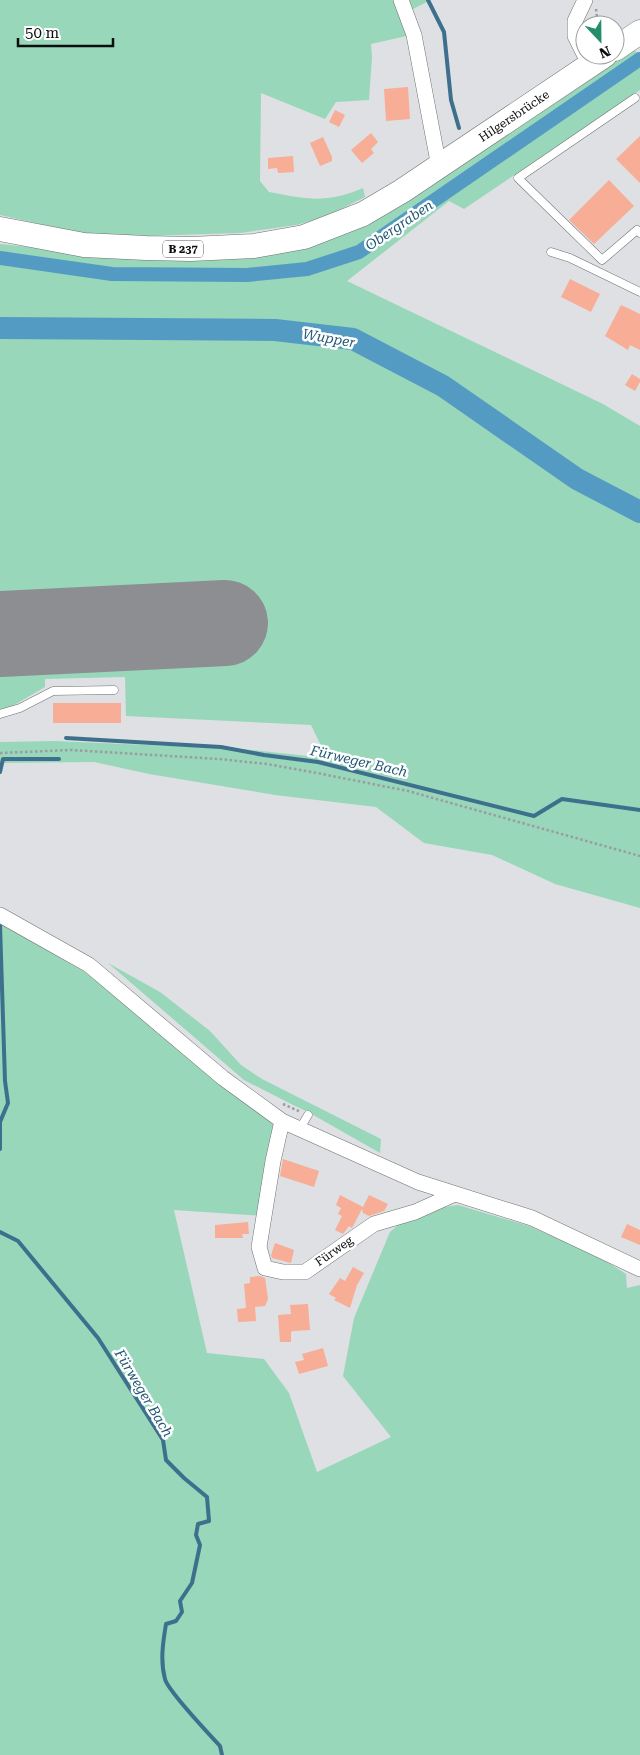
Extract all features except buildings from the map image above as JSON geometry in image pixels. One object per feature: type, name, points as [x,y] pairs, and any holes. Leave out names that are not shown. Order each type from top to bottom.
[{"type":"main road","points":[[625,42],[640,32]]},
{"type":"main road","name":"Hilgersbrücke","points":[[0,229],[84,245],[191,249],[246,246],[304,237],[363,214],[439,167],[591,65]]},
{"type":"street","points":[[401,0],[414,35],[439,167]]},
{"type":"street","name":"Hilgersbrücke","points":[[580,15],[591,3]]},
{"type":"street","points":[[0,915],[89,965],[223,1078],[282,1122],[418,1182],[532,1218],[640,1269]]},
{"type":"street","name":"Fürweg","points":[[282,1122],[272,1161],[259,1247],[265,1268],[283,1272],[305,1272],[374,1224],[415,1212],[455,1194]]},
{"type":"lane","points":[[635,98],[518,178],[602,260],[637,230],[640,233]]},
{"type":"lane","points":[[551,252],[570,258],[640,292]]},
{"type":"lane","points":[[0,714],[20,708],[53,692],[114,690]]},
{"type":"lane","points":[[299,1130],[308,1115]]},
{"type":"path","points":[[591,3],[595,15]]},
{"type":"path","points":[[0,753],[71,750],[266,764],[317,772],[408,791],[640,856]]},
{"type":"green space","points":[[0,0],[396,0],[411,35],[371,44],[369,100],[336,102],[325,119],[261,93],[260,181],[269,192],[316,199],[338,196],[363,188],[365,197],[325,217],[296,225],[240,233],[147,236],[84,234],[0,215]]},
{"type":"green space","points":[[405,0],[431,0],[409,11]]},
{"type":"green space","points":[[630,48],[640,54],[640,90],[464,209],[449,201],[347,281],[603,404],[640,426],[640,908],[555,884],[492,855],[424,843],[376,807],[275,795],[149,774],[94,762],[0,763],[0,742],[54,741],[243,749],[327,758],[311,725],[126,716],[125,677],[45,679],[45,687],[9,708],[0,710],[0,244],[145,259],[300,246],[602,65],[625,65],[625,51]]},
{"type":"green space","points":[[0,923],[86,973],[240,1094],[276,1125],[264,1216],[174,1210],[207,1353],[264,1359],[289,1393],[317,1472],[391,1437],[343,1376],[354,1318],[390,1232],[413,1212],[458,1205],[529,1226],[601,1258],[626,1274],[627,1288],[640,1285],[640,1755],[0,1755]]},
{"type":"green space","points":[[108,963],[160,992],[210,1031],[241,1065],[262,1079],[381,1139],[380,1153],[308,1112],[244,1080]]},
{"type":"waterway","points":[[428,0],[444,32],[451,100],[459,128]]},
{"type":"waterway","name":"Obergraben","points":[[0,258],[112,274],[247,275],[307,269],[359,252],[640,59]]},
{"type":"waterway","name":"Wupper","points":[[0,328],[275,330],[353,339],[443,386],[577,479],[640,512]]},
{"type":"waterway","name":"Fürweger Bach","points":[[66,738],[221,747],[318,762],[534,816],[562,799],[640,810]]},
{"type":"waterway","name":"Fürweger Bach","points":[[0,772],[3,759],[59,759]]},
{"type":"waterway","name":"Fürweger Bach","points":[[0,925],[5,1081],[8,1103],[0,1122],[0,1149]]},
{"type":"waterway","name":"Fürweger Bach","points":[[0,1232],[18,1241],[98,1338],[163,1440],[166,1460],[207,1497],[209,1521],[198,1524],[196,1535],[200,1545],[192,1583],[180,1601],[182,1612],[176,1621],[166,1624],[162,1658],[165,1679],[168,1685],[220,1746],[222,1755]]},
{"type":"runway","points":[[0,634],[225,623]]}]
